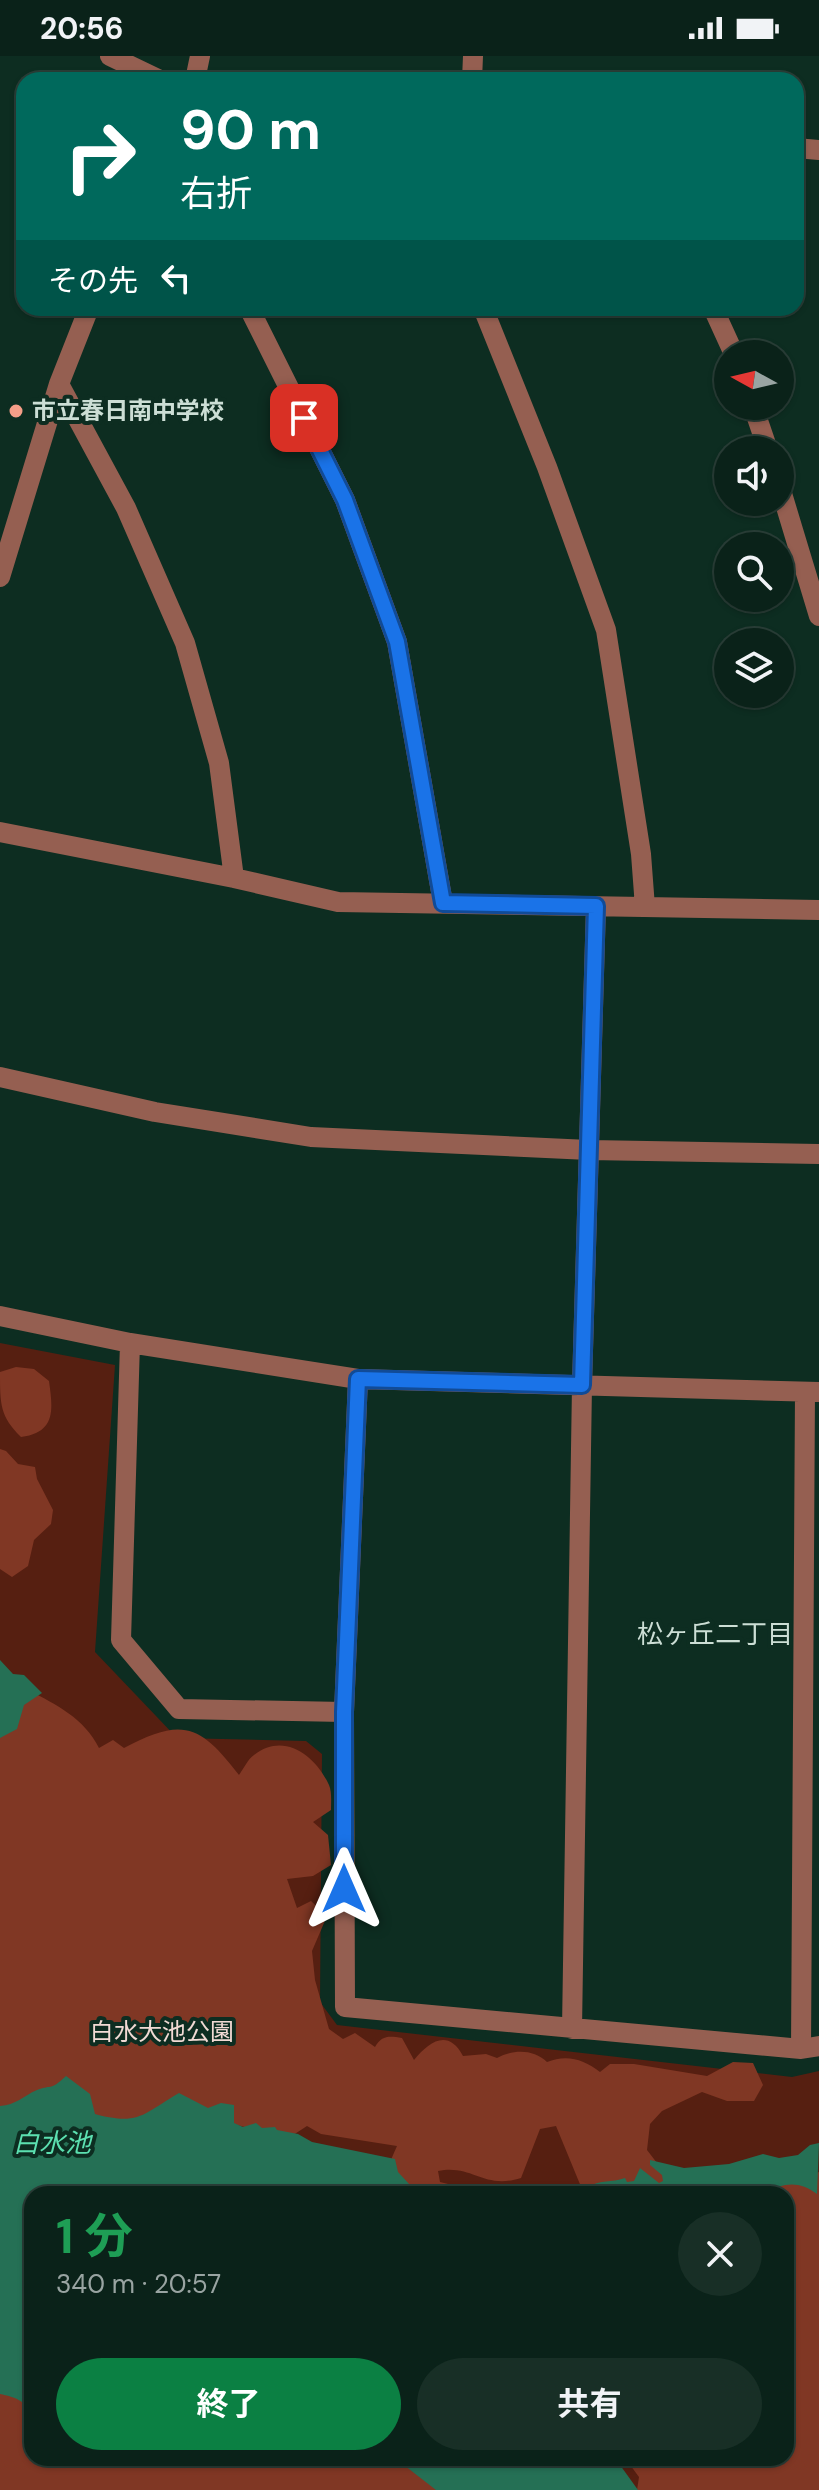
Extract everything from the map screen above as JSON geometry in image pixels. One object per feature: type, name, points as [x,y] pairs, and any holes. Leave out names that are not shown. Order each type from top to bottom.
[{"type":"street","points":[[110,56],[143,72]]},
{"type":"street","points":[[0,577],[59,384],[86,316]]},
{"type":"street","points":[[253,316],[345,500],[397,642],[443,903]]},
{"type":"street","points":[[486,316],[547,467],[606,630],[641,854],[645,907]]},
{"type":"street","points":[[717,316],[728,340]]},
{"type":"street","points":[[59,384],[126,508],[185,643],[219,763],[234,878]]},
{"type":"street","points":[[789,516],[819,616]]},
{"type":"street","points":[[0,832],[234,878],[338,902],[819,910]]},
{"type":"street","points":[[572,2029],[582,1385],[596,906]]},
{"type":"street","points":[[0,1077],[155,1112],[311,1137],[589,1150],[819,1154]]},
{"type":"street","points":[[0,1316],[130,1343],[358,1379],[812,1392],[810,2048],[345,2007],[344,1712],[358,1379]]},
{"type":"street","points":[[130,1343],[121,1640],[179,1709],[344,1712]]},
{"type":"green space","name":"白水大池公園","points":[[0,1343],[115,1365],[95,1652],[177,1738],[306,1741],[322,1754],[320,2002],[337,2025],[792,2077],[819,2071],[819,2490],[0,2490]]},
{"type":"green space","points":[[16,1367],[34,1369],[49,1381],[51,1401],[50,1418],[46,1425],[21,1437],[5,1416],[0,1393],[0,1372]]},
{"type":"green space","points":[[0,1449],[18,1464],[35,1467],[37,1479],[53,1510],[51,1524],[34,1540],[28,1566],[12,1577],[0,1569]]},
{"type":"green space","points":[[28,1690],[78,1720],[99,1748],[113,1740],[124,1748],[144,1738],[176,1729],[201,1736],[239,1775],[248,1761],[265,1748],[287,1746],[307,1756],[323,1774],[330,1788],[331,1810],[313,1822],[328,1835],[331,1865],[313,1876],[287,1879],[297,1908],[311,1901],[327,1916],[312,1951],[315,1980],[329,2029],[343,2039],[355,2033],[375,2047],[386,2037],[402,2038],[414,2060],[432,2043],[445,2040],[457,2047],[463,2056],[486,2054],[497,2058],[523,2052],[547,2062],[561,2058],[575,2059],[600,2072],[610,2064],[634,2064],[707,2076],[733,2062],[753,2063],[763,2085],[754,2101],[727,2101],[702,2092],[662,2111],[650,2124],[647,2150],[674,2185],[672,2186],[581,2186],[556,2126],[540,2129],[521,2178],[497,2181],[450,2170],[438,2171],[440,2182],[456,2186],[398,2186],[386,2171],[397,2146],[321,2134],[307,2126],[287,2139],[177,2108],[133,2132],[0,2114],[0,1716]]},
{"type":"green space","points":[[819,2172],[819,2490],[637,2490],[639,2477],[631,2466],[794,2466],[794,2186],[778,2186]]},
{"type":"green space","points":[[0,2360],[24,2374],[24,2466],[437,2466],[466,2490],[0,2490]]},
{"type":"water","points":[[0,1660],[13,1674],[24,1675],[42,1693],[24,1705],[17,1729],[0,1738]]},
{"type":"water","name":"白水池","points":[[66,2076],[90,2094],[95,2114],[122,2119],[140,2116],[179,2093],[208,2108],[221,2103],[234,2105],[234,2123],[243,2127],[256,2123],[262,2128],[275,2127],[312,2142],[395,2159],[398,2172],[410,2185],[420,2186],[24,2186],[24,2404],[0,2394],[0,2106],[54,2085]]},
{"type":"water","points":[[819,2143],[817,2194],[791,2185],[590,2186],[625,2178],[627,2182],[634,2181],[640,2168],[659,2183],[663,2181],[662,2175],[650,2165],[650,2160],[684,2168],[729,2164],[763,2154],[779,2158],[798,2155],[810,2145]]},
{"type":"water","points":[[405,2466],[621,2466],[638,2490],[436,2490]]},
{"type":"place","name":"市立春日南中学校","points":[[16,411]]},
{"type":"district","name":"松ヶ丘二丁目","points":[[715,1634]]},
{"type":"route","points":[[304,418],[345,500],[397,642],[443,903],[596,906],[582,1385],[358,1379],[344,1712],[344,1889]]}]
